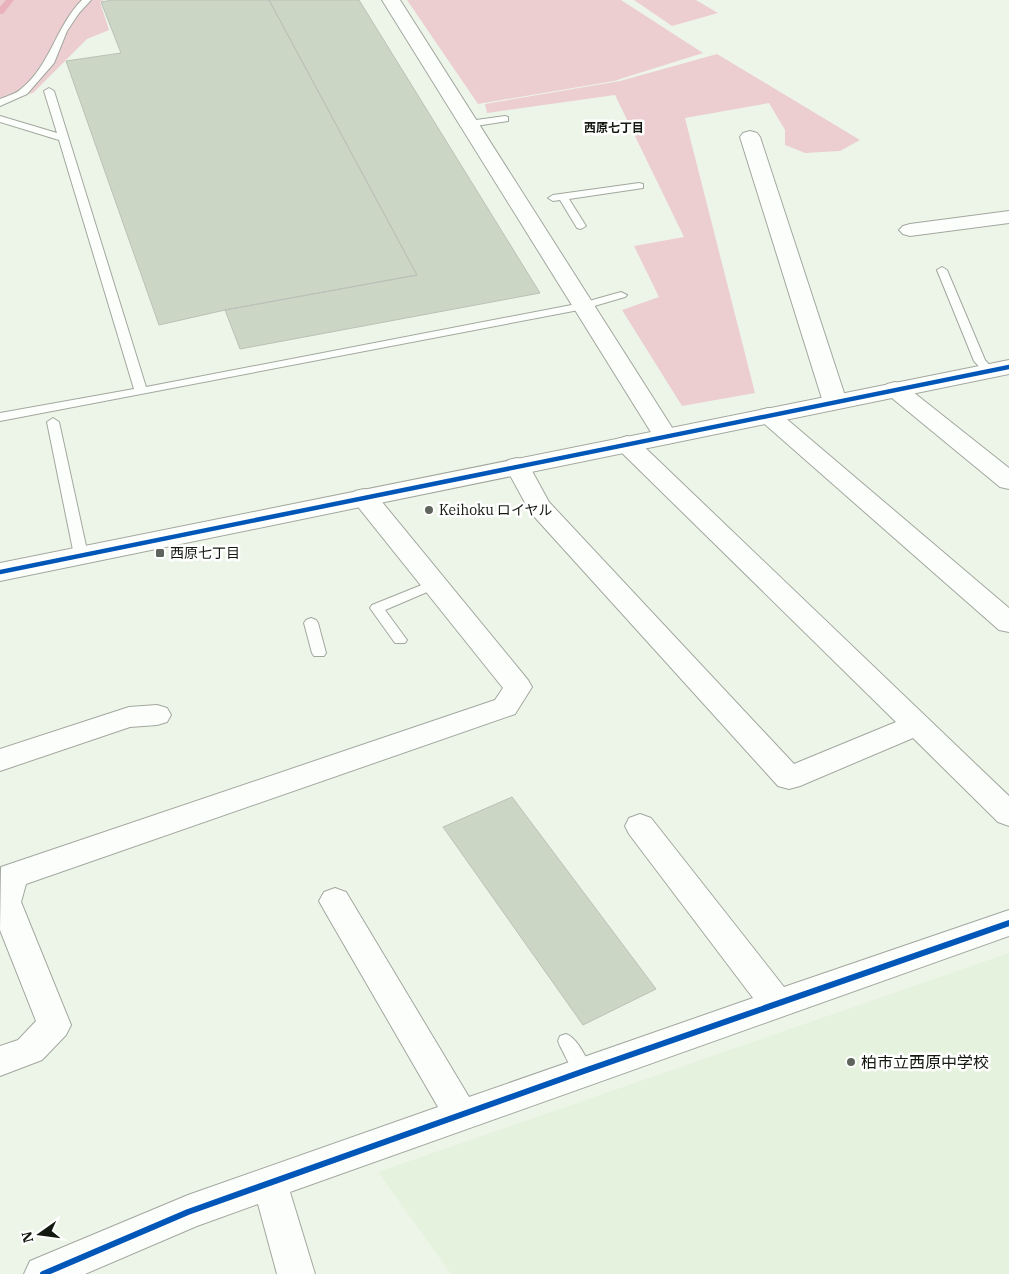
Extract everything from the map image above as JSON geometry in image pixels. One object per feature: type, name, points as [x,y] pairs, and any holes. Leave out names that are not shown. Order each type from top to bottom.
[{"type":"street","points":[[391,0],[666,437]]},
{"type":"street","points":[[750,137],[835,402]]},
{"type":"street","points":[[910,230],[1009,217]]},
{"type":"street","points":[[0,572],[364,496],[999,369]]},
{"type":"street","points":[[895,389],[1009,481]]},
{"type":"street","points":[[768,415],[1009,623]]},
{"type":"street","points":[[627,444],[1009,814]]},
{"type":"street","points":[[517,466],[539,506],[789,778],[917,725]]},
{"type":"street","points":[[0,1061],[30,1050],[54,1025],[3,903],[12,876],[505,707],[518,687],[364,496]]},
{"type":"street","points":[[0,760],[129,717],[157,715]]},
{"type":"street","points":[[640,826],[778,1004]]},
{"type":"street","points":[[335,901],[460,1115]]},
{"type":"street","points":[[43,1274],[188,1212],[584,1071],[1009,924]]},
{"type":"street","points":[[270,1184],[296,1274]]},
{"type":"lane","points":[[0,103],[24,92],[50,63],[63,31],[76,11],[87,0]]},
{"type":"lane","points":[[49,91],[141,391]]},
{"type":"lane","points":[[0,119],[64,138]]},
{"type":"lane","points":[[469,124],[504,120]]},
{"type":"lane","points":[[581,226],[558,198],[639,186]]},
{"type":"lane","points":[[942,270],[980,361],[999,369]]},
{"type":"lane","points":[[0,416],[141,391],[584,306],[621,295]]},
{"type":"lane","points":[[53,422],[81,555]]},
{"type":"lane","points":[[400,640],[377,608],[434,584]]},
{"type":"lane","points":[[311,623],[319,653]]},
{"type":"lane","points":[[566,1041],[584,1071]]},
{"type":"shaded area","points":[[0,0],[104,0],[100,2],[109,30],[87,39],[33,93],[0,101]]},
{"type":"shaded area","points":[[407,0],[621,0],[703,53],[614,81],[478,104]]},
{"type":"shaded area","points":[[634,0],[696,0],[718,13],[672,26]]},
{"type":"shaded area","points":[[717,54],[860,140],[840,151],[805,153],[785,145],[785,130],[769,103],[685,118],[755,393],[682,406],[622,310],[659,297],[634,246],[684,237],[615,95],[487,113],[485,104],[620,81]]},
{"type":"shaded area","name":"柏市立西原中学校","points":[[1009,953],[1009,1274],[451,1274],[378,1172]]},
{"type":"building","points":[[112,0],[269,0],[417,275],[225,310],[159,325],[66,61],[121,53],[101,2]]},
{"type":"building","points":[[269,0],[359,0],[540,293],[240,349],[225,310],[417,275]]},
{"type":"building","points":[[512,797],[656,989],[583,1025],[443,827]]},
{"type":"waterway","points":[[0,12],[10,0]]},
{"type":"cycle path","points":[[0,572],[1009,367]]},
{"type":"cycle path","points":[[43,1274],[188,1212],[584,1071],[1009,923]]},
{"type":"place","name":"Keihoku ロイヤル","points":[[429,510]]},
{"type":"place","name":"西原七丁目","points":[[160,553]]},
{"type":"place","name":"柏市立西原中学校","points":[[851,1062]]},
{"type":"district","name":"西原七丁目","points":[[614,128]]}]
